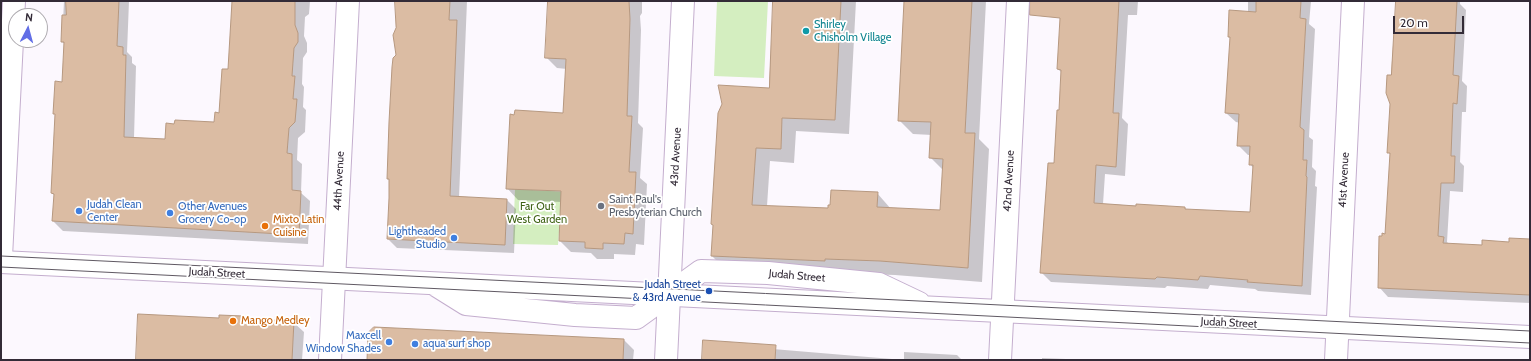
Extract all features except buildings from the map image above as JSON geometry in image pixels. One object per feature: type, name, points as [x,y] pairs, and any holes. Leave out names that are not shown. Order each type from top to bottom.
[{"type":"street","points":[[1,257],[14,1]]},
{"type":"street","name":"44th Avenue","points":[[330,360],[348,1]]},
{"type":"street","name":"43rd Avenue","points":[[666,360],[683,1]]},
{"type":"street","name":"42nd Avenue","points":[[1000,360],[1018,1]]},
{"type":"street","name":"41st Avenue","points":[[1336,360],[1353,1]]},
{"type":"street","name":"Judah Street","points":[[1,262],[1530,337]]},
{"type":"green space","points":[[717,1],[768,1],[764,78],[714,76]]},
{"type":"green space","name":"Far Out West Garden","points":[[515,189],[568,192],[560,220],[558,245],[513,244]]},
{"type":"tram line","points":[[1,256],[1530,331]]},
{"type":"tram line","points":[[1,267],[1530,343]]},
{"type":"place","name":"Shirley Chisholm Village","points":[[806,31]]},
{"type":"place","name":"Saint Paul's Presbyterian Church","points":[[601,206]]},
{"type":"place","name":"Judah Clean Center","points":[[79,211]]},
{"type":"place","name":"Other Avenues Grocery Co-op","points":[[170,213]]},
{"type":"place","name":"Mixto Latin Cuisine","points":[[265,226]]},
{"type":"place","name":"Lightheaded Studio","points":[[454,238]]},
{"type":"place","name":"Judah Street & 43rd Avenue","points":[[709,291]]},
{"type":"place","name":"Mango Medley","points":[[233,321]]},
{"type":"place","name":"Maxcell Window Shades","points":[[389,342]]},
{"type":"place","name":"aqua surf shop","points":[[415,344]]}]
